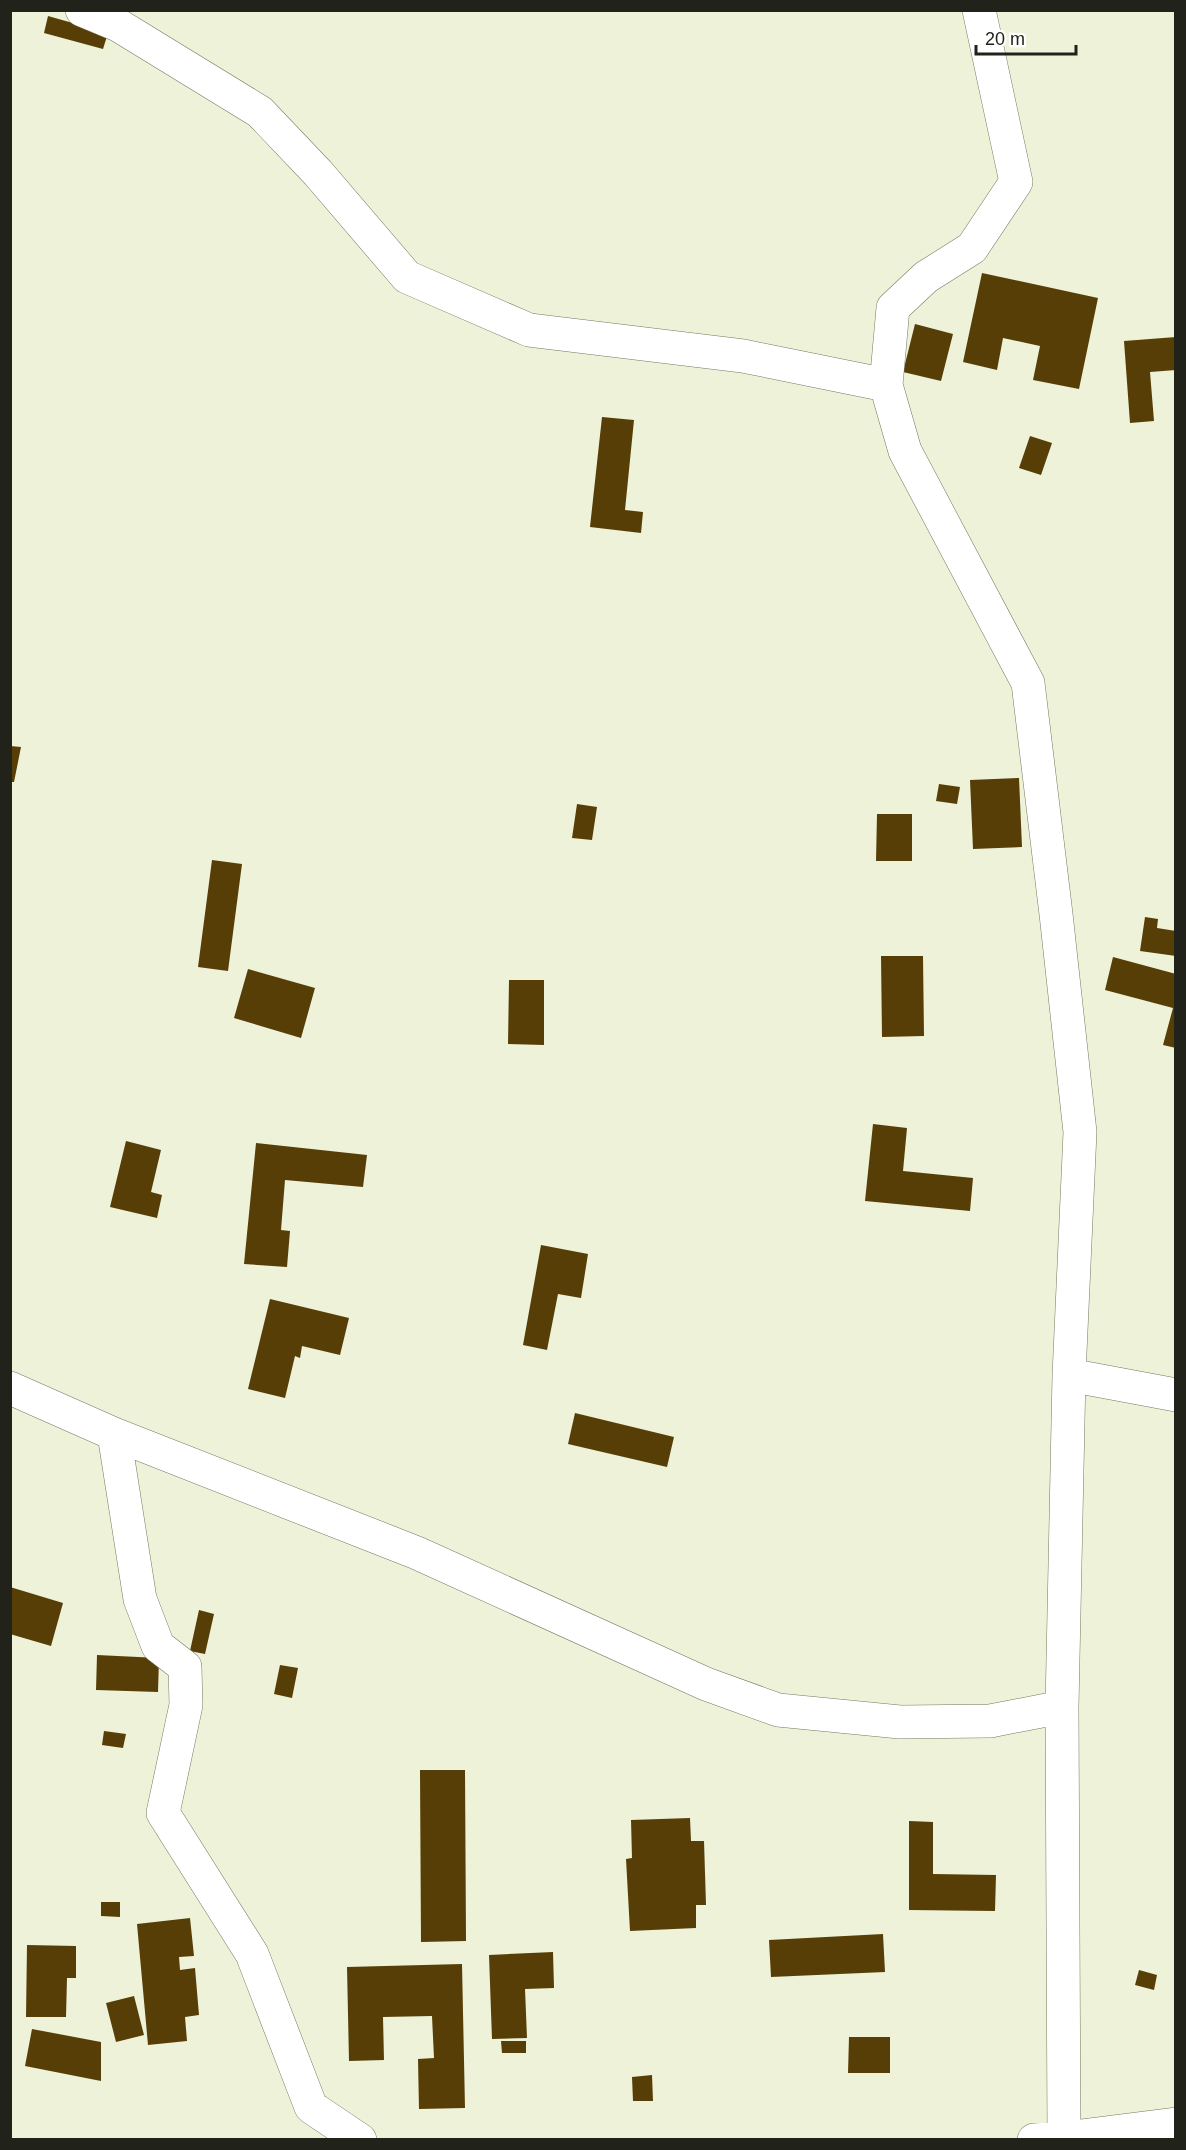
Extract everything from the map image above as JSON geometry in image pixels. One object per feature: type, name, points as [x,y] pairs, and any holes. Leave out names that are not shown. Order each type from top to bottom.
[{"type":"street","points":[[82,10],[118,25],[261,112],[318,172],[407,278],[529,330],[743,356],[886,385]]},
{"type":"street","points":[[979,10],[1016,182],[972,248],[926,277],[893,308],[886,385],[905,451],[1028,682],[1080,1132],[1069,1375],[1057,2139],[1176,2124]]},
{"type":"street","points":[[1069,1375],[1176,1395]]},
{"type":"street","points":[[10,1388],[114,1434],[417,1553],[706,1684],[778,1710],[900,1722],[990,1720],[1062,1707]]},
{"type":"street","points":[[114,1434],[140,1599],[158,1646],[185,1667],[186,1705],[163,1813],[252,1954],[311,2107],[360,2139]]},
{"type":"building","points":[[48,16],[108,33],[103,49],[44,33]]},
{"type":"building","points":[[982,273],[1098,298],[1079,389],[1033,380],[1040,346],[1003,338],[997,370],[963,362]]},
{"type":"building","points":[[915,324],[953,334],[941,381],[903,372]]},
{"type":"building","points":[[1176,337],[1176,370],[1150,372],[1154,421],[1130,423],[1124,341]]},
{"type":"building","points":[[602,417],[634,420],[625,510],[643,512],[641,533],[590,527]]},
{"type":"building","points":[[1030,436],[1052,443],[1041,475],[1019,468]]},
{"type":"building","points":[[10,746],[21,747],[14,782],[10,782]]},
{"type":"building","points":[[1019,778],[1022,847],[973,849],[970,780]]},
{"type":"building","points":[[939,784],[960,787],[957,804],[936,801]]},
{"type":"building","points":[[577,804],[597,807],[592,840],[572,838]]},
{"type":"building","points":[[877,814],[912,814],[912,861],[876,861]]},
{"type":"building","points":[[212,860],[242,864],[228,971],[198,967]]},
{"type":"building","points":[[1145,917],[1158,919],[1157,928],[1176,931],[1176,956],[1140,951]]},
{"type":"building","points":[[881,956],[923,956],[924,1036],[882,1037]]},
{"type":"building","points":[[1113,957],[1176,974],[1176,1048],[1163,1045],[1173,1008],[1105,990]]},
{"type":"building","points":[[248,969],[315,988],[301,1038],[234,1018]]},
{"type":"building","points":[[509,980],[544,980],[544,1045],[508,1044]]},
{"type":"building","points":[[873,1124],[907,1128],[903,1171],[973,1178],[970,1211],[865,1201]]},
{"type":"building","points":[[126,1141],[161,1150],[151,1192],[162,1195],[157,1218],[110,1207]]},
{"type":"building","points":[[256,1143],[367,1155],[363,1187],[285,1180],[281,1230],[290,1231],[287,1267],[244,1264]]},
{"type":"building","points":[[541,1245],[588,1254],[581,1298],[558,1294],[547,1350],[523,1345]]},
{"type":"building","points":[[270,1299],[349,1318],[340,1355],[302,1346],[300,1358],[295,1356],[285,1398],[248,1389]]},
{"type":"building","points":[[575,1413],[674,1437],[667,1467],[568,1444]]},
{"type":"building","points":[[10,1587],[63,1603],[51,1646],[10,1634]]},
{"type":"building","points":[[199,1610],[214,1614],[205,1654],[190,1651]]},
{"type":"building","points":[[97,1655],[159,1658],[158,1692],[96,1690]]},
{"type":"building","points":[[280,1665],[298,1668],[292,1698],[274,1694]]},
{"type":"building","points":[[104,1731],[126,1734],[123,1748],[102,1745]]},
{"type":"building","points":[[420,1770],[465,1770],[466,1941],[421,1942]]},
{"type":"building","points":[[690,1818],[691,1841],[704,1841],[706,1905],[696,1905],[696,1928],[630,1931],[626,1859],[632,1858],[631,1820]]},
{"type":"building","points":[[909,1821],[933,1822],[933,1874],[996,1875],[995,1911],[909,1910]]},
{"type":"building","points":[[101,1902],[120,1902],[120,1917],[101,1916]]},
{"type":"building","points":[[190,1918],[194,1956],[179,1957],[180,1970],[195,1968],[199,2015],[185,2017],[187,2041],[148,2045],[137,1924]]},
{"type":"building","points":[[883,1934],[885,1972],[771,1977],[769,1940]]},
{"type":"building","points":[[27,1945],[76,1946],[76,1978],[67,1978],[66,2017],[26,2017]]},
{"type":"building","points":[[553,1952],[554,1988],[525,1989],[527,2038],[492,2039],[489,1955]]},
{"type":"building","points":[[462,1964],[465,2108],[419,2109],[418,2059],[434,2058],[432,2016],[383,2017],[384,2060],[349,2061],[347,1967]]},
{"type":"building","points":[[1139,1970],[1157,1975],[1154,1990],[1135,1985]]},
{"type":"building","points":[[134,1996],[144,2035],[116,2042],[106,2003]]},
{"type":"building","points":[[32,2029],[101,2042],[101,2081],[25,2066]]},
{"type":"building","points":[[849,2037],[890,2037],[890,2073],[848,2073]]},
{"type":"building","points":[[501,2041],[526,2041],[526,2053],[502,2053]]},
{"type":"building","points":[[652,2075],[653,2101],[633,2101],[632,2077]]}]
